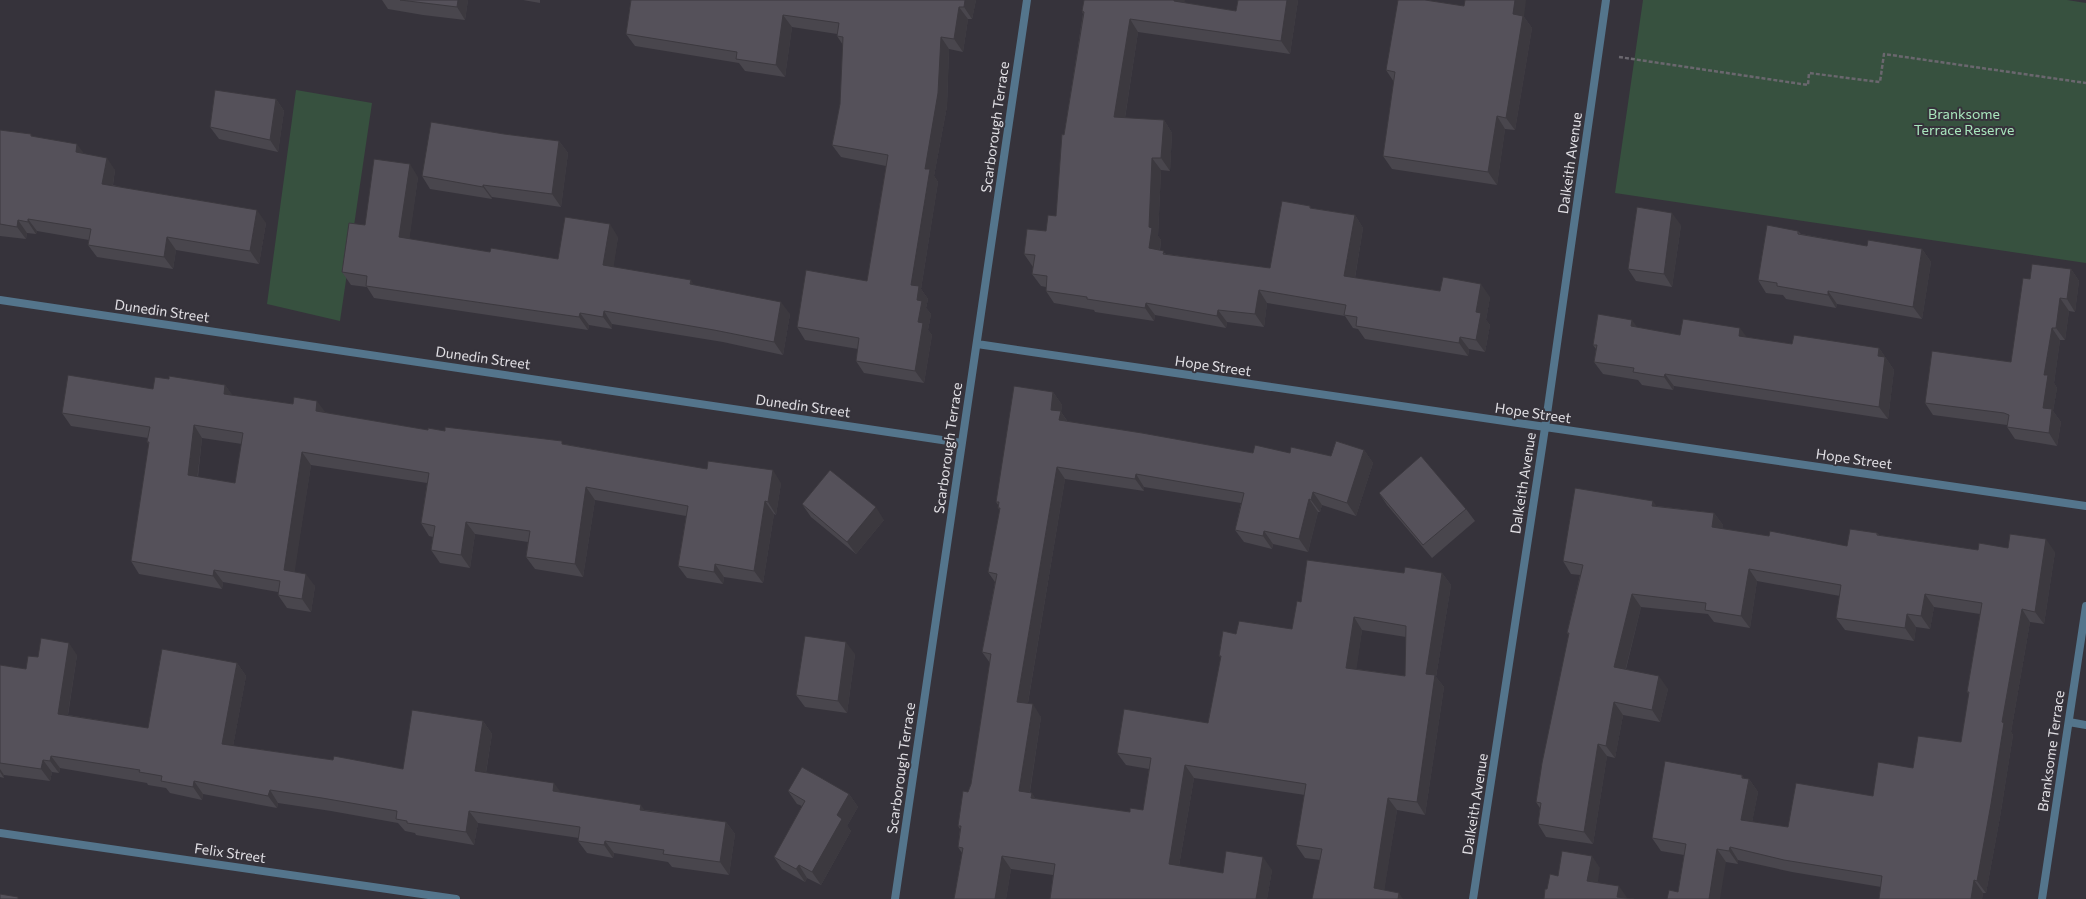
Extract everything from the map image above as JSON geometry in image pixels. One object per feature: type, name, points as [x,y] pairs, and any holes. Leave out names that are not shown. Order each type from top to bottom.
[{"type":"street","name":"Scarborough Terrace","points":[[895,899],[1027,0]]},
{"type":"street","name":"Dalkeith Avenue","points":[[1473,899],[1545,428],[1606,0]]},
{"type":"street","name":"Dunedin Street","points":[[0,300],[962,443]]},
{"type":"street","name":"Hope Street","points":[[976,344],[2086,506]]},
{"type":"street","name":"Branksome Terrace","points":[[2042,899],[2086,606]]},
{"type":"street","points":[[2069,722],[2086,725]]},
{"type":"street","name":"Felix Street","points":[[0,833],[456,899]]},
{"type":"path","points":[[1598,54],[1808,85],[1809,73],[1880,82],[1884,54],[2086,83]]},
{"type":"green space","name":"Branksome Terrace Reserve","points":[[1643,0],[2067,0],[2086,3],[2086,263],[1615,193]]},
{"type":"green space","points":[[296,90],[372,103],[340,321],[267,304]]},
{"type":"building","points":[[400,0],[458,0],[457,7]]},
{"type":"building","points":[[631,0],[965,0],[964,7],[959,7],[954,39],[941,37],[938,93],[925,169],[930,169],[911,285],[919,286],[917,300],[922,301],[918,322],[923,323],[915,371],[856,361],[859,338],[797,327],[806,270],[867,281],[888,155],[832,145],[840,104],[843,37],[837,36],[839,23],[783,15],[776,65],[736,59],[737,52],[626,34]]},
{"type":"building","points":[[1084,0],[1174,0],[1236,11],[1238,0],[1287,0],[1281,41],[1130,19],[1114,117],[1164,120],[1161,158],[1152,158],[1149,227],[1152,228],[1149,248],[1164,251],[1163,254],[1270,268],[1282,201],[1310,206],[1310,208],[1355,215],[1344,276],[1440,291],[1443,277],[1481,284],[1476,312],[1481,313],[1476,340],[1460,337],[1459,343],[1356,326],[1357,317],[1344,315],[1346,305],[1259,290],[1255,314],[1218,310],[1217,316],[1146,303],[1145,308],[1046,291],[1047,276],[1032,274],[1035,255],[1024,254],[1027,229],[1046,231],[1048,215],[1056,216],[1062,134],[1064,135],[1084,12],[1082,11]]},
{"type":"building","points":[[1398,0],[1425,0],[1464,6],[1465,0],[1515,0],[1513,14],[1523,16],[1506,118],[1497,116],[1488,172],[1383,156],[1395,72],[1386,70]]},
{"type":"building","points":[[215,90],[276,99],[270,140],[210,127]]},
{"type":"building","points":[[431,122],[559,141],[552,194],[483,185],[483,187],[422,176]]},
{"type":"building","points":[[0,130],[31,134],[31,136],[77,144],[76,152],[107,158],[102,184],[257,210],[250,251],[167,237],[164,257],[88,245],[91,229],[28,219],[28,222],[18,220],[17,227],[0,224]]},
{"type":"building","points":[[374,159],[410,164],[399,237],[490,252],[491,248],[558,259],[565,217],[610,224],[603,265],[691,280],[690,284],[781,302],[774,342],[604,311],[603,317],[580,313],[579,317],[366,286],[367,276],[342,272],[349,223],[365,225]]},
{"type":"building","points":[[1637,207],[1672,213],[1664,274],[1628,269]]},
{"type":"building","points":[[1767,225],[1798,231],[1798,234],[1867,246],[1868,240],[1922,249],[1913,307],[1828,291],[1828,295],[1777,286],[1777,283],[1758,280]]},
{"type":"building","points":[[2032,264],[2071,269],[2067,299],[2060,298],[2056,328],[2052,328],[2044,375],[2048,375],[2043,408],[2052,409],[2049,433],[2007,427],[2009,415],[2004,413],[1925,403],[1932,351],[2011,362],[2023,278],[2030,279]]},
{"type":"building","points":[[1598,314],[1632,320],[1631,326],[1680,335],[1683,319],[1740,328],[1739,336],[1792,344],[1794,335],[1879,348],[1878,356],[1885,357],[1879,407],[1665,374],[1664,377],[1633,372],[1634,368],[1594,362],[1597,345],[1593,345]]},
{"type":"building","points":[[68,375],[153,389],[155,377],[169,379],[169,376],[225,385],[224,394],[293,404],[294,397],[317,401],[316,411],[428,430],[428,428],[445,431],[445,427],[562,441],[562,444],[707,469],[708,461],[773,470],[768,502],[765,501],[754,571],[715,564],[714,572],[678,566],[688,506],[586,487],[575,564],[526,557],[530,531],[466,522],[461,555],[431,550],[435,526],[421,523],[429,473],[302,452],[284,570],[306,574],[302,599],[278,595],[280,581],[214,570],[213,576],[131,561],[150,427],[62,413]],"holes":[[[194,425],[243,433],[235,483],[188,475]]]},
{"type":"building","points":[[1014,386],[1053,392],[1051,410],[1061,411],[1059,420],[1253,453],[1255,445],[1290,453],[1291,447],[1331,456],[1336,441],[1364,450],[1347,503],[1313,492],[1311,500],[1309,499],[1299,539],[1264,531],[1263,536],[1235,530],[1244,493],[1136,474],[1135,479],[1057,467],[1017,702],[1033,704],[1019,791],[1032,793],[1031,798],[1130,812],[1130,808],[1143,810],[1151,758],[1117,753],[1124,709],[1208,723],[1221,656],[1219,656],[1223,631],[1236,634],[1239,621],[1292,629],[1297,601],[1301,602],[1307,560],[1404,573],[1405,567],[1442,573],[1426,674],[1435,675],[1417,802],[1388,798],[1374,888],[1399,893],[1398,899],[1312,899],[1322,849],[1296,845],[1306,784],[1185,765],[1169,864],[1223,873],[1226,851],[1263,857],[1256,899],[1050,899],[1055,864],[1002,856],[995,899],[954,899],[963,848],[958,847],[961,826],[958,826],[963,791],[968,792],[971,784],[991,654],[982,652],[997,574],[988,572],[1000,508],[998,508],[999,502],[996,502]],"holes":[[[1354,617],[1406,626],[1405,676],[1346,668]]]},
{"type":"building","points":[[1421,456],[1466,509],[1423,545],[1379,493]]},
{"type":"building","points":[[830,470],[876,507],[847,542],[802,504]]},
{"type":"building","points":[[1575,488],[1653,501],[1652,506],[1714,513],[1712,527],[1769,536],[1770,531],[1847,546],[1850,529],[1877,533],[1877,535],[1978,550],[1979,543],[2008,548],[2010,534],[2046,539],[2035,612],[2022,609],[2002,722],[2004,723],[1991,804],[1977,881],[1974,880],[1971,899],[1879,899],[1882,876],[1784,860],[1730,847],[1729,851],[1717,849],[1709,899],[1667,899],[1669,890],[1678,892],[1686,844],[1652,838],[1665,761],[1742,775],[1742,778],[1749,779],[1741,820],[1788,827],[1796,783],[1873,796],[1878,762],[1913,768],[1918,736],[1961,742],[1969,692],[1967,692],[1982,603],[1925,594],[1921,616],[1907,614],[1905,628],[1836,618],[1841,585],[1749,569],[1741,616],[1705,610],[1706,603],[1632,594],[1614,667],[1659,676],[1652,710],[1614,702],[1606,746],[1598,744],[1584,832],[1538,824],[1541,803],[1536,802],[1542,763],[1569,633],[1567,633],[1583,565],[1563,561]]},
{"type":"building","points":[[805,636],[846,642],[838,701],[796,695]]},
{"type":"building","points":[[41,638],[69,643],[58,714],[148,728],[162,649],[237,663],[222,744],[333,760],[334,756],[403,769],[412,710],[483,721],[475,771],[554,783],[553,791],[641,805],[640,810],[726,822],[720,862],[663,854],[664,850],[605,841],[604,845],[578,841],[580,827],[469,811],[466,832],[407,823],[407,821],[396,819],[397,811],[270,790],[268,796],[194,781],[193,787],[161,781],[162,776],[139,772],[140,770],[51,756],[50,761],[43,760],[41,769],[0,763],[0,665],[26,669],[28,656],[38,657]]},
{"type":"building","points":[[802,767],[849,794],[837,815],[842,819],[812,872],[799,865],[796,869],[774,857],[805,801],[788,791]]},
{"type":"building","points":[[1562,851],[1592,856],[1587,881],[1619,886],[1617,897],[1634,899],[1544,899],[1545,889],[1547,889],[1550,874],[1558,876]]},
{"type":"building","points":[[0,894],[18,897],[18,899],[0,899]]}]
